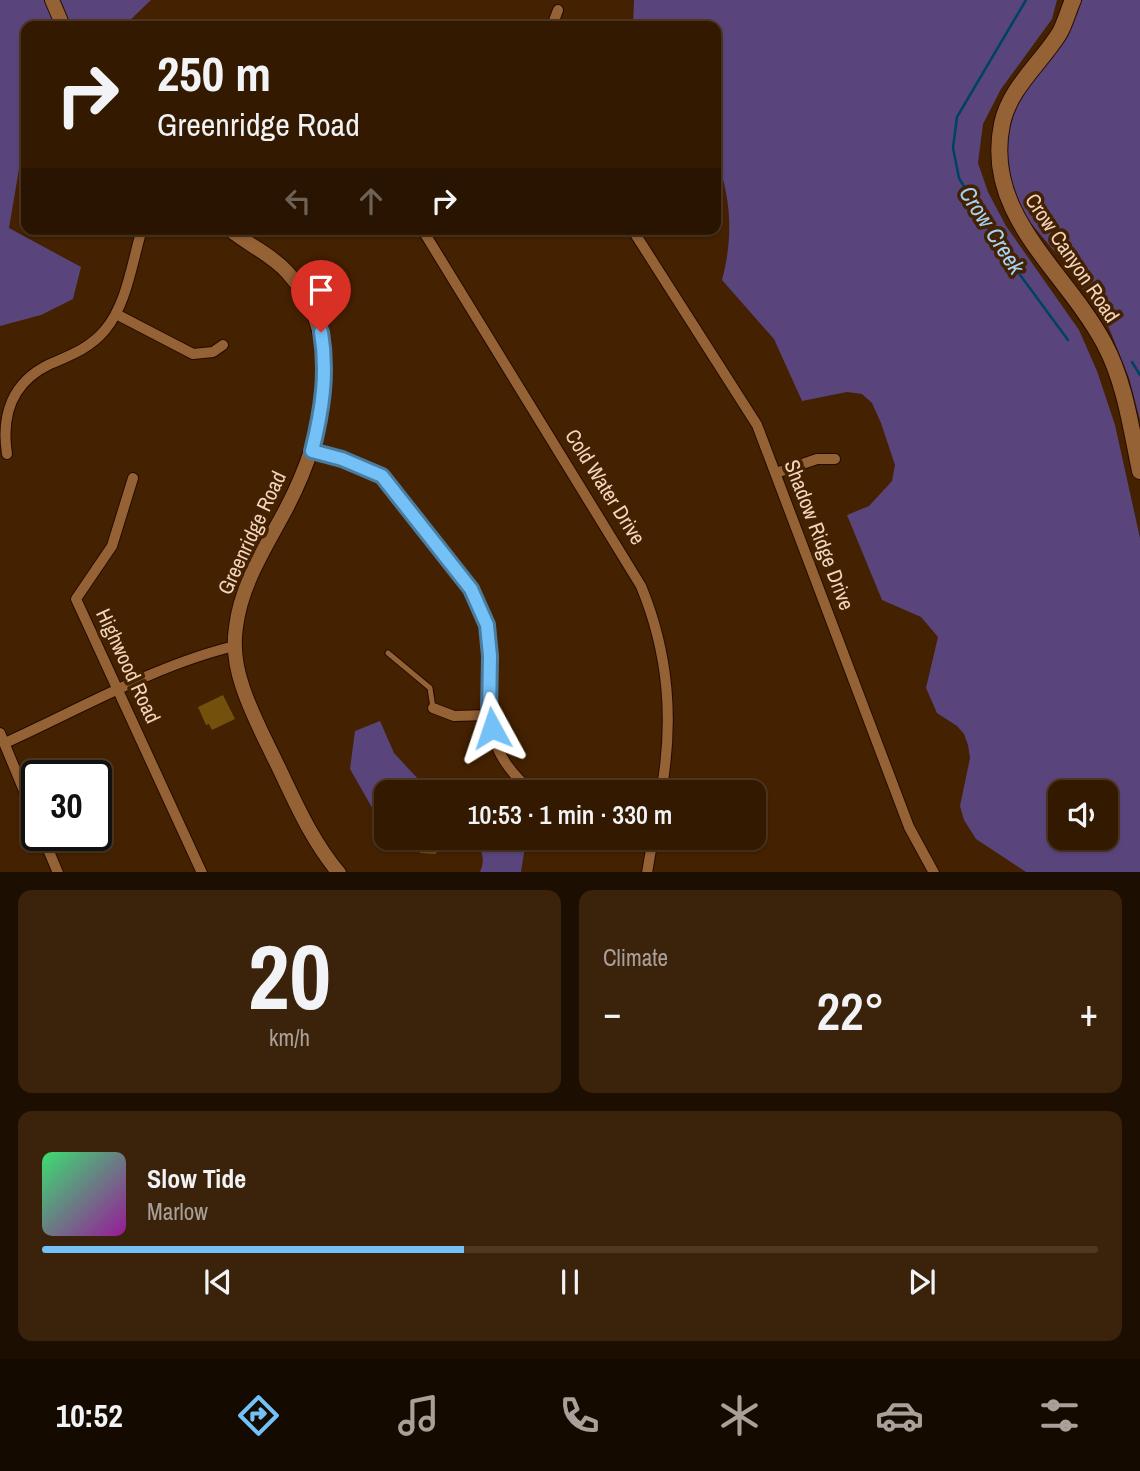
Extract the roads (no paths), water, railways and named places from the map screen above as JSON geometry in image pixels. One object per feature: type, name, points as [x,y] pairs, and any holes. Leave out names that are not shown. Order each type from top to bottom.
[{"type":"main road","name":"Crow Canyon Road","points":[[1073,0],[1060,32],[1013,95],[1002,121],[998,149],[1000,178],[1007,200],[1026,233],[1085,312],[1104,343],[1123,394],[1140,471]]},
{"type":"street","points":[[52,0],[61,21]]},
{"type":"street","points":[[554,21],[558,10]]},
{"type":"street","points":[[7,454],[4,432],[11,400],[38,371],[95,341],[116,314],[140,235]]},
{"type":"street","name":"Greenridge Road","points":[[239,235],[263,250],[288,273],[312,309],[321,332],[325,356],[322,407],[312,451],[244,593],[235,646],[242,687],[266,741],[310,833],[338,872]]},
{"type":"street","name":"Cold Water Drive","points":[[426,235],[641,586],[660,639],[669,699],[668,752],[663,780]]},
{"type":"street","name":"Shadow Ridge Drive","points":[[636,235],[757,425],[909,827],[933,872]]},
{"type":"street","points":[[116,314],[193,354],[213,352],[223,345]]},
{"type":"street","points":[[312,451],[342,459],[382,476],[471,589],[484,616],[489,641],[489,715],[496,744],[504,761],[519,780]]},
{"type":"street","points":[[776,473],[817,459],[835,459]]},
{"type":"street","name":"Highwood Road","points":[[132,478],[112,546],[76,599],[202,872]]},
{"type":"street","points":[[21,784],[2,738],[206,653],[235,646]]},
{"type":"street","points":[[433,709],[454,716],[489,715]]},
{"type":"street","points":[[647,872],[651,850]]},
{"type":"street","points":[[49,851],[58,872]]},
{"type":"lane","points":[[388,653],[430,688],[433,709]]},
{"type":"waterway","name":"Crow Creek","points":[[1026,0],[957,117],[953,148],[959,178],[998,245],[1068,340]]},
{"type":"waterway","name":"Crow Creek","points":[[1132,362],[1140,375]]}]
